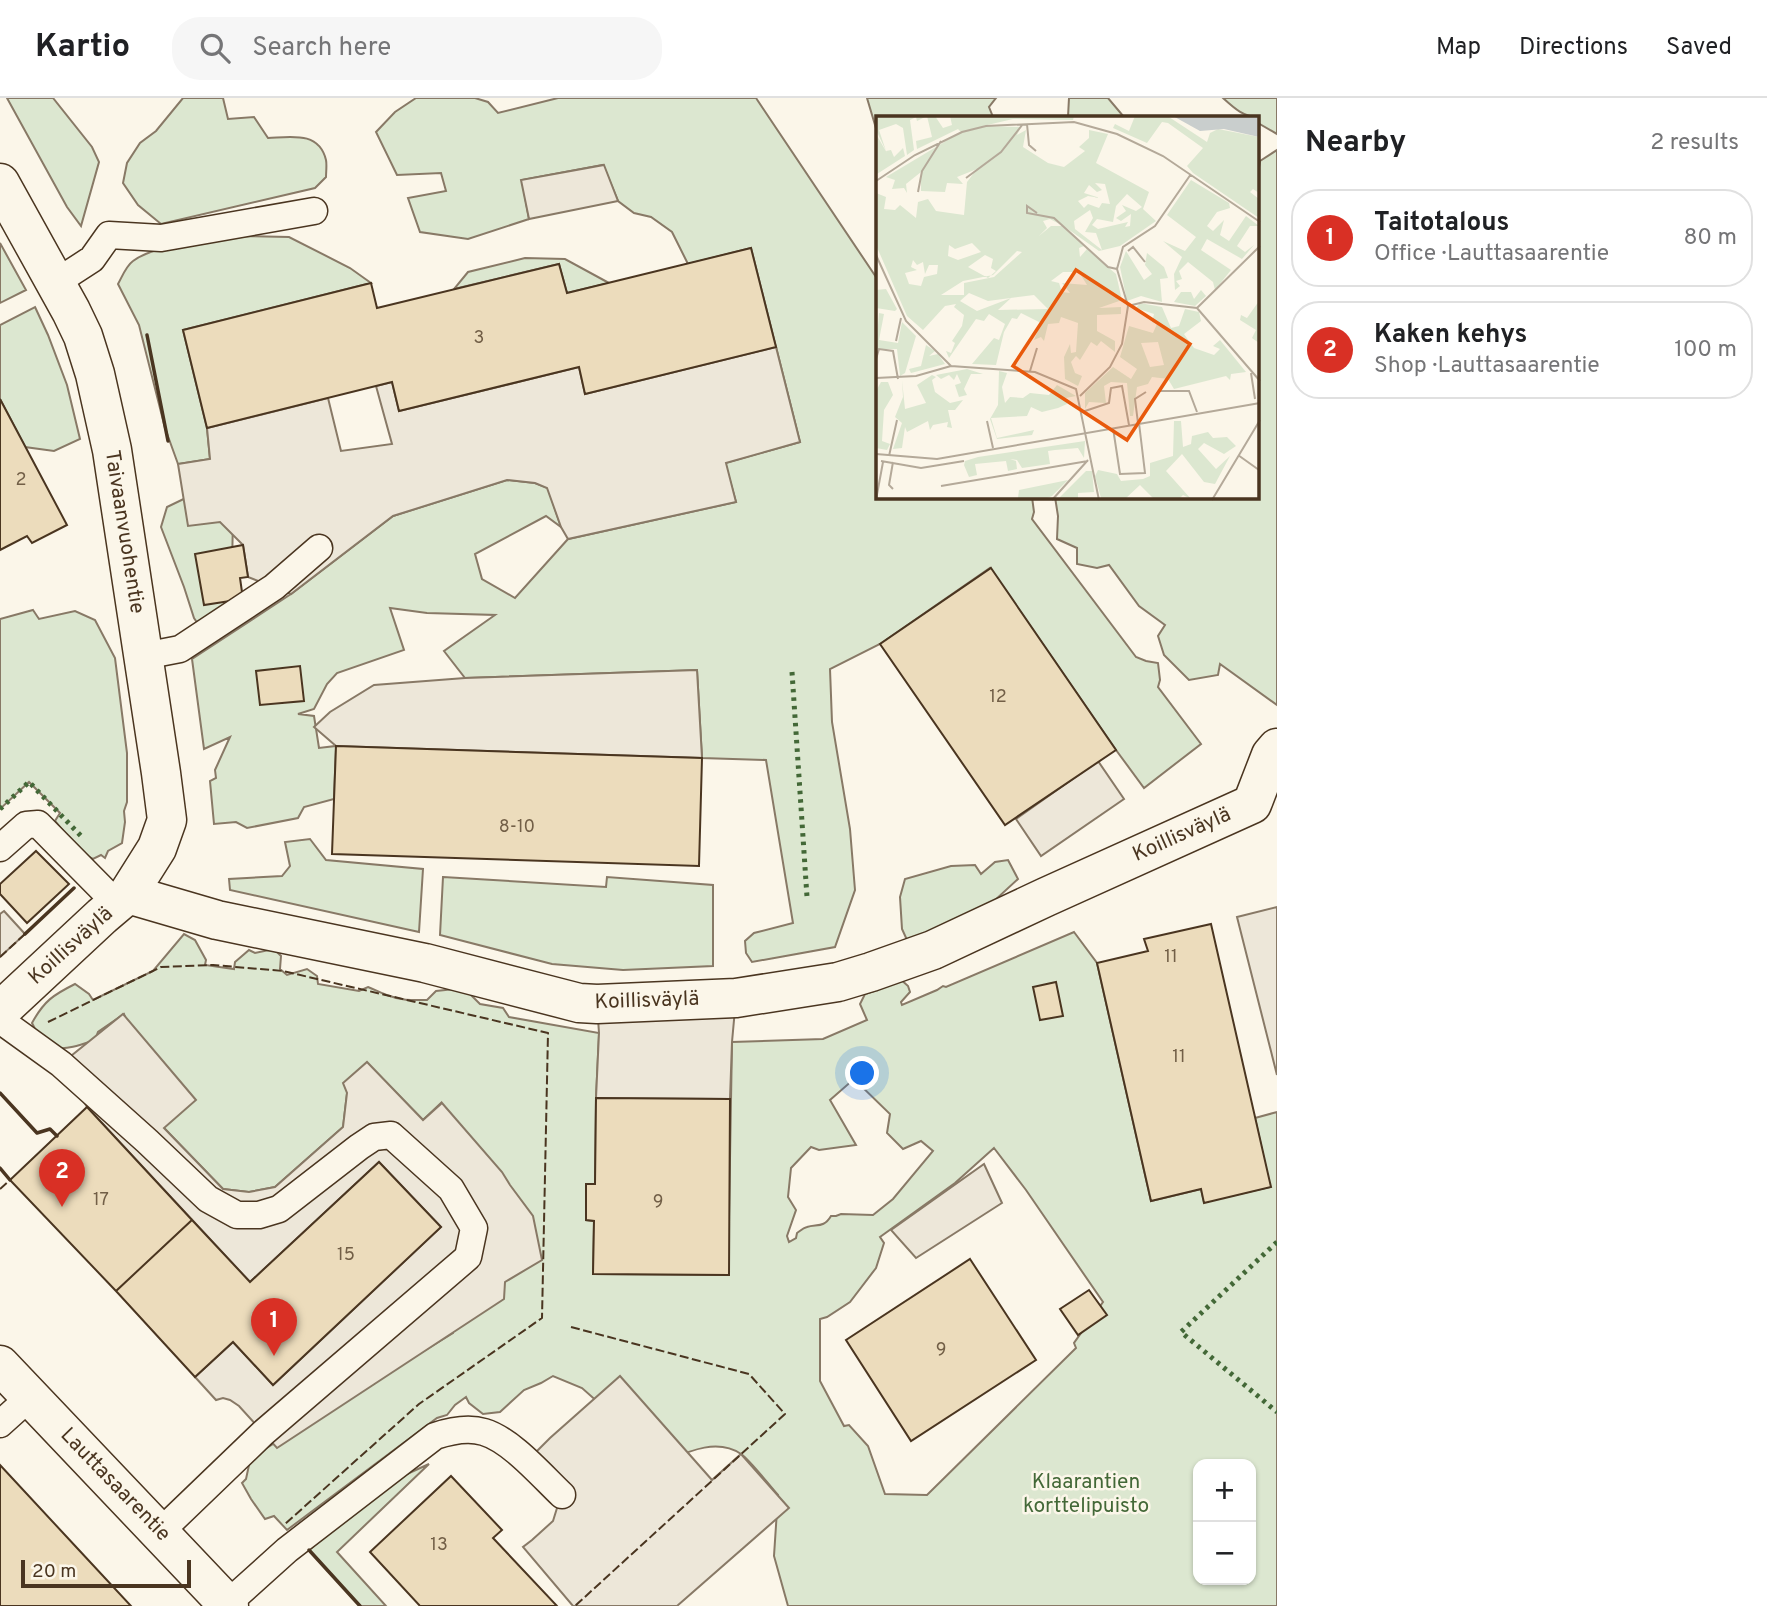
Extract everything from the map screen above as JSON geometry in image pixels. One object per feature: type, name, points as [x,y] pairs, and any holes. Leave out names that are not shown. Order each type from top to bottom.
[{"type":"street","name":"Taivaanvuohentie","points":[[0,183],[83,336],[95,374],[112,450],[167,820],[157,848],[123,899]]},
{"type":"street","name":"Koillisväylä","points":[[0,1011],[123,899],[425,963],[579,1003],[736,998],[838,982],[933,950],[1046,897],[1265,812],[1271,755],[1277,747]]},
{"type":"street","name":"Lauttasaarentie","points":[[0,1364],[228,1605]]},
{"type":"lane","points":[[55,283],[92,259],[109,235],[161,238],[314,211]]},
{"type":"lane","points":[[144,656],[180,649],[274,587],[319,548]]},
{"type":"lane","points":[[0,848],[26,825],[38,824],[123,899]]},
{"type":"lane","points":[[0,1020],[61,1064],[208,1199],[237,1215],[259,1215],[279,1209],[373,1137],[391,1135],[451,1189],[474,1228],[468,1257],[263,1433],[160,1532]]},
{"type":"lane","points":[[0,1424],[30,1396]]},
{"type":"lane","points":[[228,1605],[287,1550],[435,1436],[455,1430],[483,1431],[494,1436],[505,1442],[562,1495]]},
{"type":"green space","points":[[7,98],[53,98],[92,147],[99,162],[81,226],[67,207]]},
{"type":"green space","points":[[183,98],[223,98],[228,119],[254,117],[268,138],[295,137],[311,140],[322,151],[326,162],[326,177],[315,188],[161,224],[138,205],[123,183],[127,163],[140,143],[156,131]]},
{"type":"green space","points":[[416,98],[475,98],[488,102],[498,113],[558,98],[756,98],[876,277],[876,499],[1032,499],[1032,519],[1136,657],[1158,663],[1158,687],[1201,744],[1144,788],[990,568],[880,644],[830,669],[832,722],[850,829],[855,890],[835,947],[752,962],[746,953],[745,941],[754,933],[793,923],[766,760],[702,758],[697,670],[465,678],[444,651],[495,615],[427,613],[390,608],[404,650],[337,673],[327,684],[314,709],[298,714],[314,716],[319,748],[336,746],[334,799],[304,807],[298,818],[247,828],[236,822],[214,824],[210,781],[216,778],[215,770],[230,737],[204,749],[192,659],[291,594],[393,516],[507,480],[535,483],[548,488],[561,527],[546,516],[475,554],[482,579],[515,598],[568,539],[736,502],[725,463],[800,442],[751,248],[688,264],[672,232],[651,217],[634,213],[618,201],[603,165],[522,180],[529,219],[468,239],[420,232],[408,198],[446,191],[441,173],[397,175],[376,132],[395,112]]},
{"type":"green space","points":[[867,98],[996,98],[989,107],[993,116],[876,116],[876,128]]},
{"type":"green space","points":[[1069,98],[1108,98],[1123,116],[1068,116]]},
{"type":"green space","points":[[1223,98],[1277,98],[1277,134],[1260,124],[1260,116],[1250,116]]},
{"type":"green space","points":[[1277,150],[1277,705],[1220,664],[1218,675],[1189,680],[1164,655],[1158,636],[1165,625],[1139,606],[1109,565],[1097,568],[1077,564],[1077,548],[1057,539],[1055,499],[1260,499],[1260,161]]},
{"type":"green space","points":[[247,236],[289,237],[350,268],[371,283],[183,330],[207,428],[210,459],[178,464],[165,428],[139,325],[118,284],[131,263],[157,250],[187,243]]},
{"type":"green space","points":[[0,243],[26,290],[0,303]]},
{"type":"green space","points":[[525,258],[565,259],[609,283],[567,293],[559,264],[454,289],[468,272]]},
{"type":"green space","points":[[35,307],[67,385],[80,439],[54,451],[25,447],[0,399],[0,325]]},
{"type":"green space","points":[[194,494],[233,520],[231,609],[200,627],[194,618],[161,527],[167,507]]},
{"type":"green space","points":[[33,610],[39,619],[75,611],[95,620],[115,658],[127,753],[127,802],[122,843],[108,851],[105,858],[101,855],[93,859],[81,853],[55,821],[60,813],[29,782],[0,809],[0,619]]},
{"type":"green space","points":[[310,839],[326,860],[423,869],[419,932],[230,890],[229,879],[282,876],[290,866],[285,842]]},
{"type":"green space","points":[[1008,860],[1018,879],[993,902],[912,951],[902,929],[900,897],[905,879],[951,866],[975,865],[981,874],[995,862]]},
{"type":"green space","points":[[443,877],[606,887],[607,877],[713,885],[713,966],[623,970],[552,964],[440,935]]},
{"type":"green space","name":"Klaarantien korttelipuisto","points":[[1074,932],[1097,963],[1151,1201],[1201,1189],[1204,1202],[1270,1187],[1255,1118],[1277,1112],[1277,1606],[788,1606],[774,1556],[778,1495],[745,1457],[731,1449],[711,1447],[690,1451],[661,1463],[582,1388],[553,1376],[524,1390],[500,1412],[483,1414],[469,1403],[466,1397],[447,1415],[437,1418],[287,1530],[274,1516],[265,1519],[251,1499],[242,1483],[246,1479],[249,1465],[265,1449],[453,1333],[441,1103],[423,1120],[367,1063],[347,1093],[343,1127],[275,1187],[249,1192],[223,1189],[164,1128],[124,1014],[98,1032],[95,1040],[66,1048],[51,1046],[44,1041],[32,1023],[50,999],[75,984],[93,1000],[153,971],[184,934],[195,940],[206,960],[205,965],[234,969],[235,962],[249,950],[255,953],[276,951],[281,956],[280,969],[287,975],[307,969],[317,976],[318,984],[359,991],[368,987],[395,998],[413,1000],[427,1000],[436,991],[464,988],[480,1004],[503,1008],[509,1017],[599,1033],[595,1184],[586,1184],[586,1220],[594,1221],[593,1274],[728,1275],[732,1042],[823,1039],[867,1020],[860,1004],[865,994],[878,990],[883,983],[898,977],[908,986],[910,992],[901,1002],[902,1005]],"holes":[[[854,1079],[890,1114],[887,1133],[903,1149],[921,1141],[933,1151],[893,1199],[873,1215],[831,1216],[823,1224],[803,1229],[789,1242],[787,1236],[796,1210],[788,1197],[791,1168],[811,1147],[819,1150],[856,1145],[830,1100]],[[994,1148],[1103,1302],[1074,1343],[1076,1348],[927,1495],[885,1494],[868,1446],[849,1425],[844,1426],[820,1381],[820,1319],[850,1302],[876,1268],[884,1243],[880,1237],[955,1183]]]},
{"type":"green space","points":[[429,1464],[337,1552],[386,1606],[360,1606],[309,1550],[376,1493]]},
{"type":"shaded area","points":[[604,165],[618,201],[529,219],[521,180]]},
{"type":"shaded area","points":[[776,347],[800,442],[726,463],[736,502],[568,539],[547,488],[535,483],[507,480],[393,516],[291,594],[248,577],[243,545],[220,522],[188,526],[178,464],[210,459],[207,428],[328,398],[341,451],[392,444],[376,386],[392,382],[399,411],[579,367],[585,394]]},
{"type":"shaded area","points":[[697,670],[702,758],[336,746],[314,727],[330,712],[374,685],[465,678]]},
{"type":"shaded area","points":[[1098,761],[1124,799],[1041,856],[1016,819]]},
{"type":"shaded area","points":[[1277,907],[1277,1075],[1237,917]]},
{"type":"shaded area","points":[[4,911],[25,934],[0,957],[0,914]]},
{"type":"shaded area","points":[[736,998],[730,1099],[596,1098],[599,1033],[597,1004]]},
{"type":"shaded area","points":[[123,1014],[196,1100],[164,1128],[223,1189],[249,1192],[275,1187],[343,1127],[347,1093],[343,1083],[367,1062],[423,1120],[442,1103],[502,1172],[533,1216],[542,1260],[505,1282],[504,1299],[277,1448],[239,1406],[223,1398],[216,1400],[195,1377],[233,1342],[273,1385],[441,1227],[379,1162],[250,1282],[87,1107],[61,1064]]},
{"type":"shaded area","points":[[984,1164],[1002,1203],[916,1258],[891,1230]]},
{"type":"shaded area","points":[[620,1376],[712,1480],[741,1454],[789,1508],[677,1606],[573,1606],[523,1547],[553,1521],[561,1495],[526,1462]]},
{"type":"building","points":[[751,248],[776,347],[585,394],[579,367],[399,411],[392,382],[207,428],[183,330],[371,283],[377,308],[559,264],[567,293]]},
{"type":"building","points":[[0,399],[67,525],[32,543],[27,536],[0,550]]},
{"type":"building","points":[[243,545],[248,577],[240,578],[243,599],[204,605],[195,554]]},
{"type":"building","points":[[991,568],[1116,750],[1005,825],[880,644]]},
{"type":"building","points":[[300,666],[304,701],[260,705],[256,671]]},
{"type":"building","points":[[336,746],[702,758],[699,866],[332,854]]},
{"type":"building","points":[[36,851],[69,884],[27,923],[0,894],[0,884]]},
{"type":"building","points":[[1211,924],[1271,1187],[1204,1203],[1201,1189],[1151,1201],[1097,963],[1148,951],[1144,939]]},
{"type":"building","points":[[1056,982],[1063,1016],[1040,1020],[1033,987]]},
{"type":"building","points":[[596,1098],[730,1099],[729,1275],[593,1274],[594,1221],[586,1220],[586,1184],[595,1184]]},
{"type":"building","points":[[87,1107],[192,1220],[116,1291],[10,1180]]},
{"type":"building","points":[[379,1162],[441,1227],[273,1385],[233,1342],[195,1377],[116,1291],[192,1220],[250,1282]]},
{"type":"building","points":[[970,1259],[1036,1360],[911,1441],[846,1340]]},
{"type":"building","points":[[1089,1290],[1107,1315],[1078,1335],[1060,1309]]},
{"type":"building","points":[[0,1465],[78,1549],[131,1606],[0,1606]]},
{"type":"building","points":[[451,1476],[502,1530],[493,1538],[557,1606],[420,1606],[370,1552]]},
{"type":"hedge","points":[[792,672],[807,897]]},
{"type":"hedge","points":[[0,809],[29,782],[82,837]]},
{"type":"hedge","points":[[1277,1242],[1181,1332],[1277,1412]]},
{"type":"fence","points":[[0,957],[25,934]]},
{"type":"fence","points":[[48,1022],[161,967],[213,965],[283,971],[548,1033],[542,1318],[419,1404],[285,1524]]},
{"type":"fence","points":[[0,1189],[10,1180]]},
{"type":"fence","points":[[571,1327],[749,1374],[785,1414],[575,1606]]},
{"type":"wall","points":[[147,335],[168,441]]},
{"type":"wall","points":[[25,934],[74,888]]},
{"type":"wall","points":[[0,1093],[37,1133],[50,1129],[57,1136]]},
{"type":"wall","points":[[0,1168],[10,1180]]},
{"type":"wall","points":[[309,1550],[360,1606]]},
{"type":"place","name":"Kaken kehys","points":[[62,1207]]},
{"type":"place","name":"Taitotalous","points":[[274,1356]]}]
